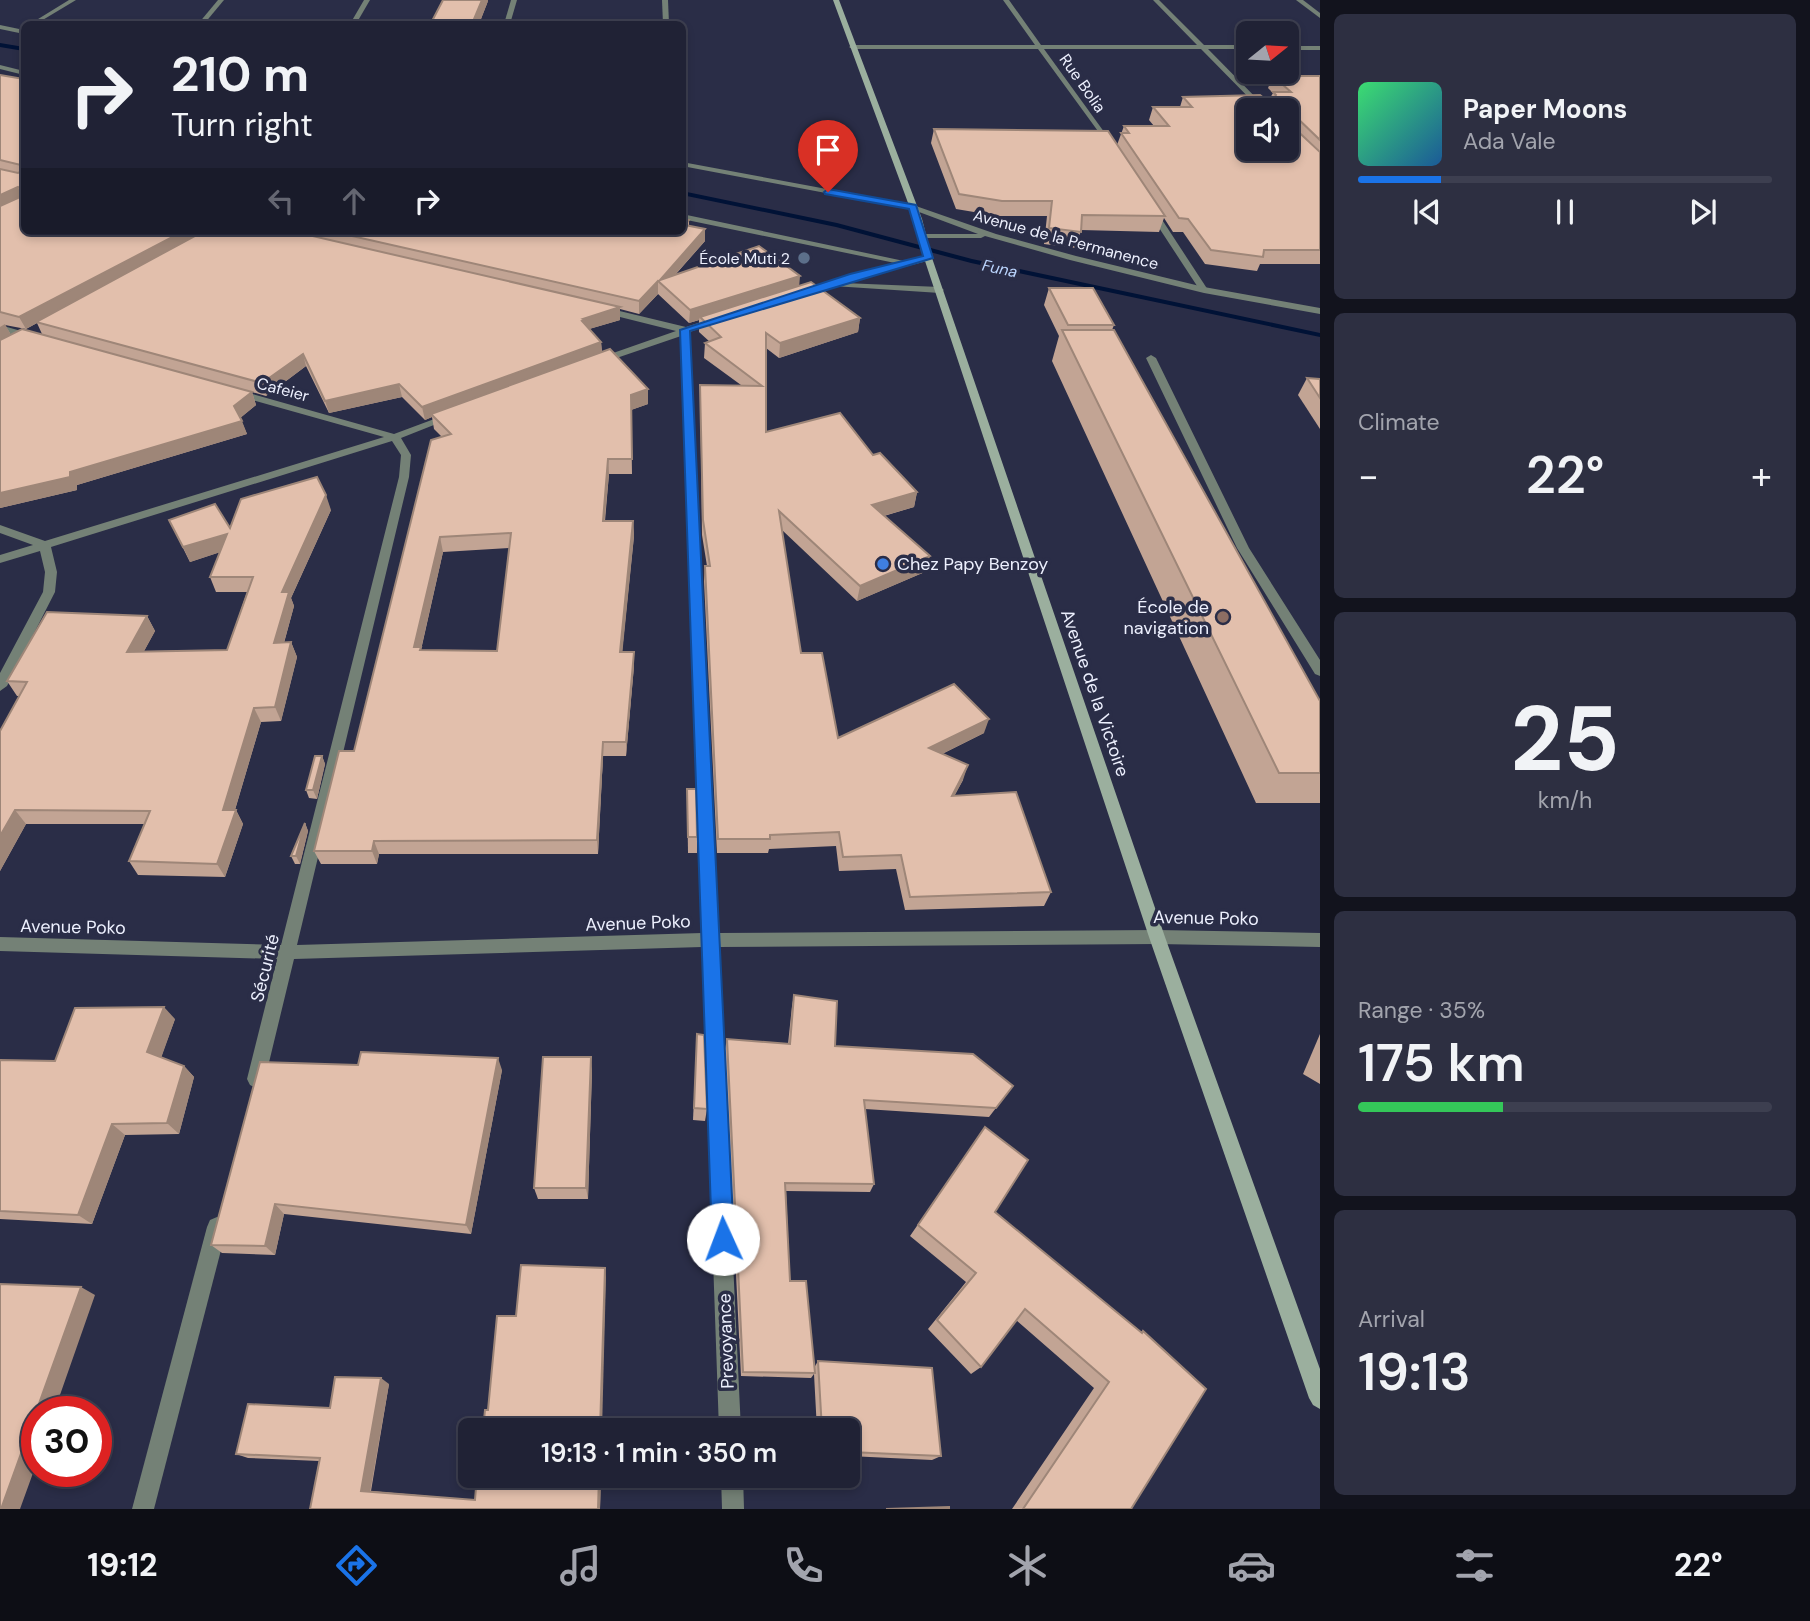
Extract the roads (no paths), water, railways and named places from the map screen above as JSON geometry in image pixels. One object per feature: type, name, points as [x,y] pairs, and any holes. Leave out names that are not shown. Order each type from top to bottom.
[{"type":"main road","name":"Avenue de la Victoire","points":[[836,0],[913,207],[1157,937],[1320,1398]]},
{"type":"street","points":[[38,21],[73,0]]},
{"type":"street","points":[[204,21],[221,0]]},
{"type":"street","points":[[356,21],[367,0]]},
{"type":"street","points":[[508,21],[514,0]]},
{"type":"street","points":[[665,0],[666,21]]},
{"type":"street","name":"Rue Bolia","points":[[1006,0],[1112,149]]},
{"type":"street","points":[[1156,0],[1253,98]]},
{"type":"street","points":[[1299,0],[1320,16]]},
{"type":"street","points":[[0,27],[21,30]]},
{"type":"street","points":[[852,47],[1236,47]]},
{"type":"street","points":[[1299,47],[1320,48]]},
{"type":"street","points":[[0,67],[21,72]]},
{"type":"street","name":"Avenue de la Permanence","points":[[686,165],[913,207],[993,236],[1203,290],[1320,311]]},
{"type":"street","points":[[1150,208],[1203,290]]},
{"type":"street","points":[[686,217],[903,262]]},
{"type":"street","points":[[787,299],[903,262],[926,247],[993,236]]},
{"type":"street","points":[[829,285],[940,290]]},
{"type":"street","points":[[591,307],[685,330]]},
{"type":"street","points":[[584,367],[723,318]]},
{"type":"street","points":[[0,328],[27,335],[39,334]]},
{"type":"street","name":"Prevoyance","points":[[685,330],[730,1418]]},
{"type":"street","points":[[9,345],[27,335]]},
{"type":"street","points":[[1151,358],[1243,548],[1320,671]]},
{"type":"street","name":"Cafeier","points":[[224,390],[395,437]]},
{"type":"street","points":[[0,559],[395,437],[458,414]]},
{"type":"street","name":"Sécurité","points":[[251,1098],[404,477],[406,455],[395,437]]},
{"type":"street","points":[[0,529],[45,545]]},
{"type":"street","points":[[0,686],[49,592],[51,572],[45,545]]},
{"type":"street","name":"Avenue Poko","points":[[0,944],[289,952],[711,940],[1157,937],[1320,940]]},
{"type":"street","points":[[144,1509],[220,1217]]},
{"type":"street","points":[[732,1488],[733,1509]]},
{"type":"waterway","name":"Funa","points":[[0,45],[21,48]]},
{"type":"waterway","name":"Funa","points":[[686,194],[837,225],[971,261],[1320,335]]},
{"type":"place","name":"École Muti 2","points":[[804,258]]},
{"type":"place","name":"Chez Papy Benzoy","points":[[883,564]]},
{"type":"place","name":"École de navigation","points":[[1223,617]]}]
